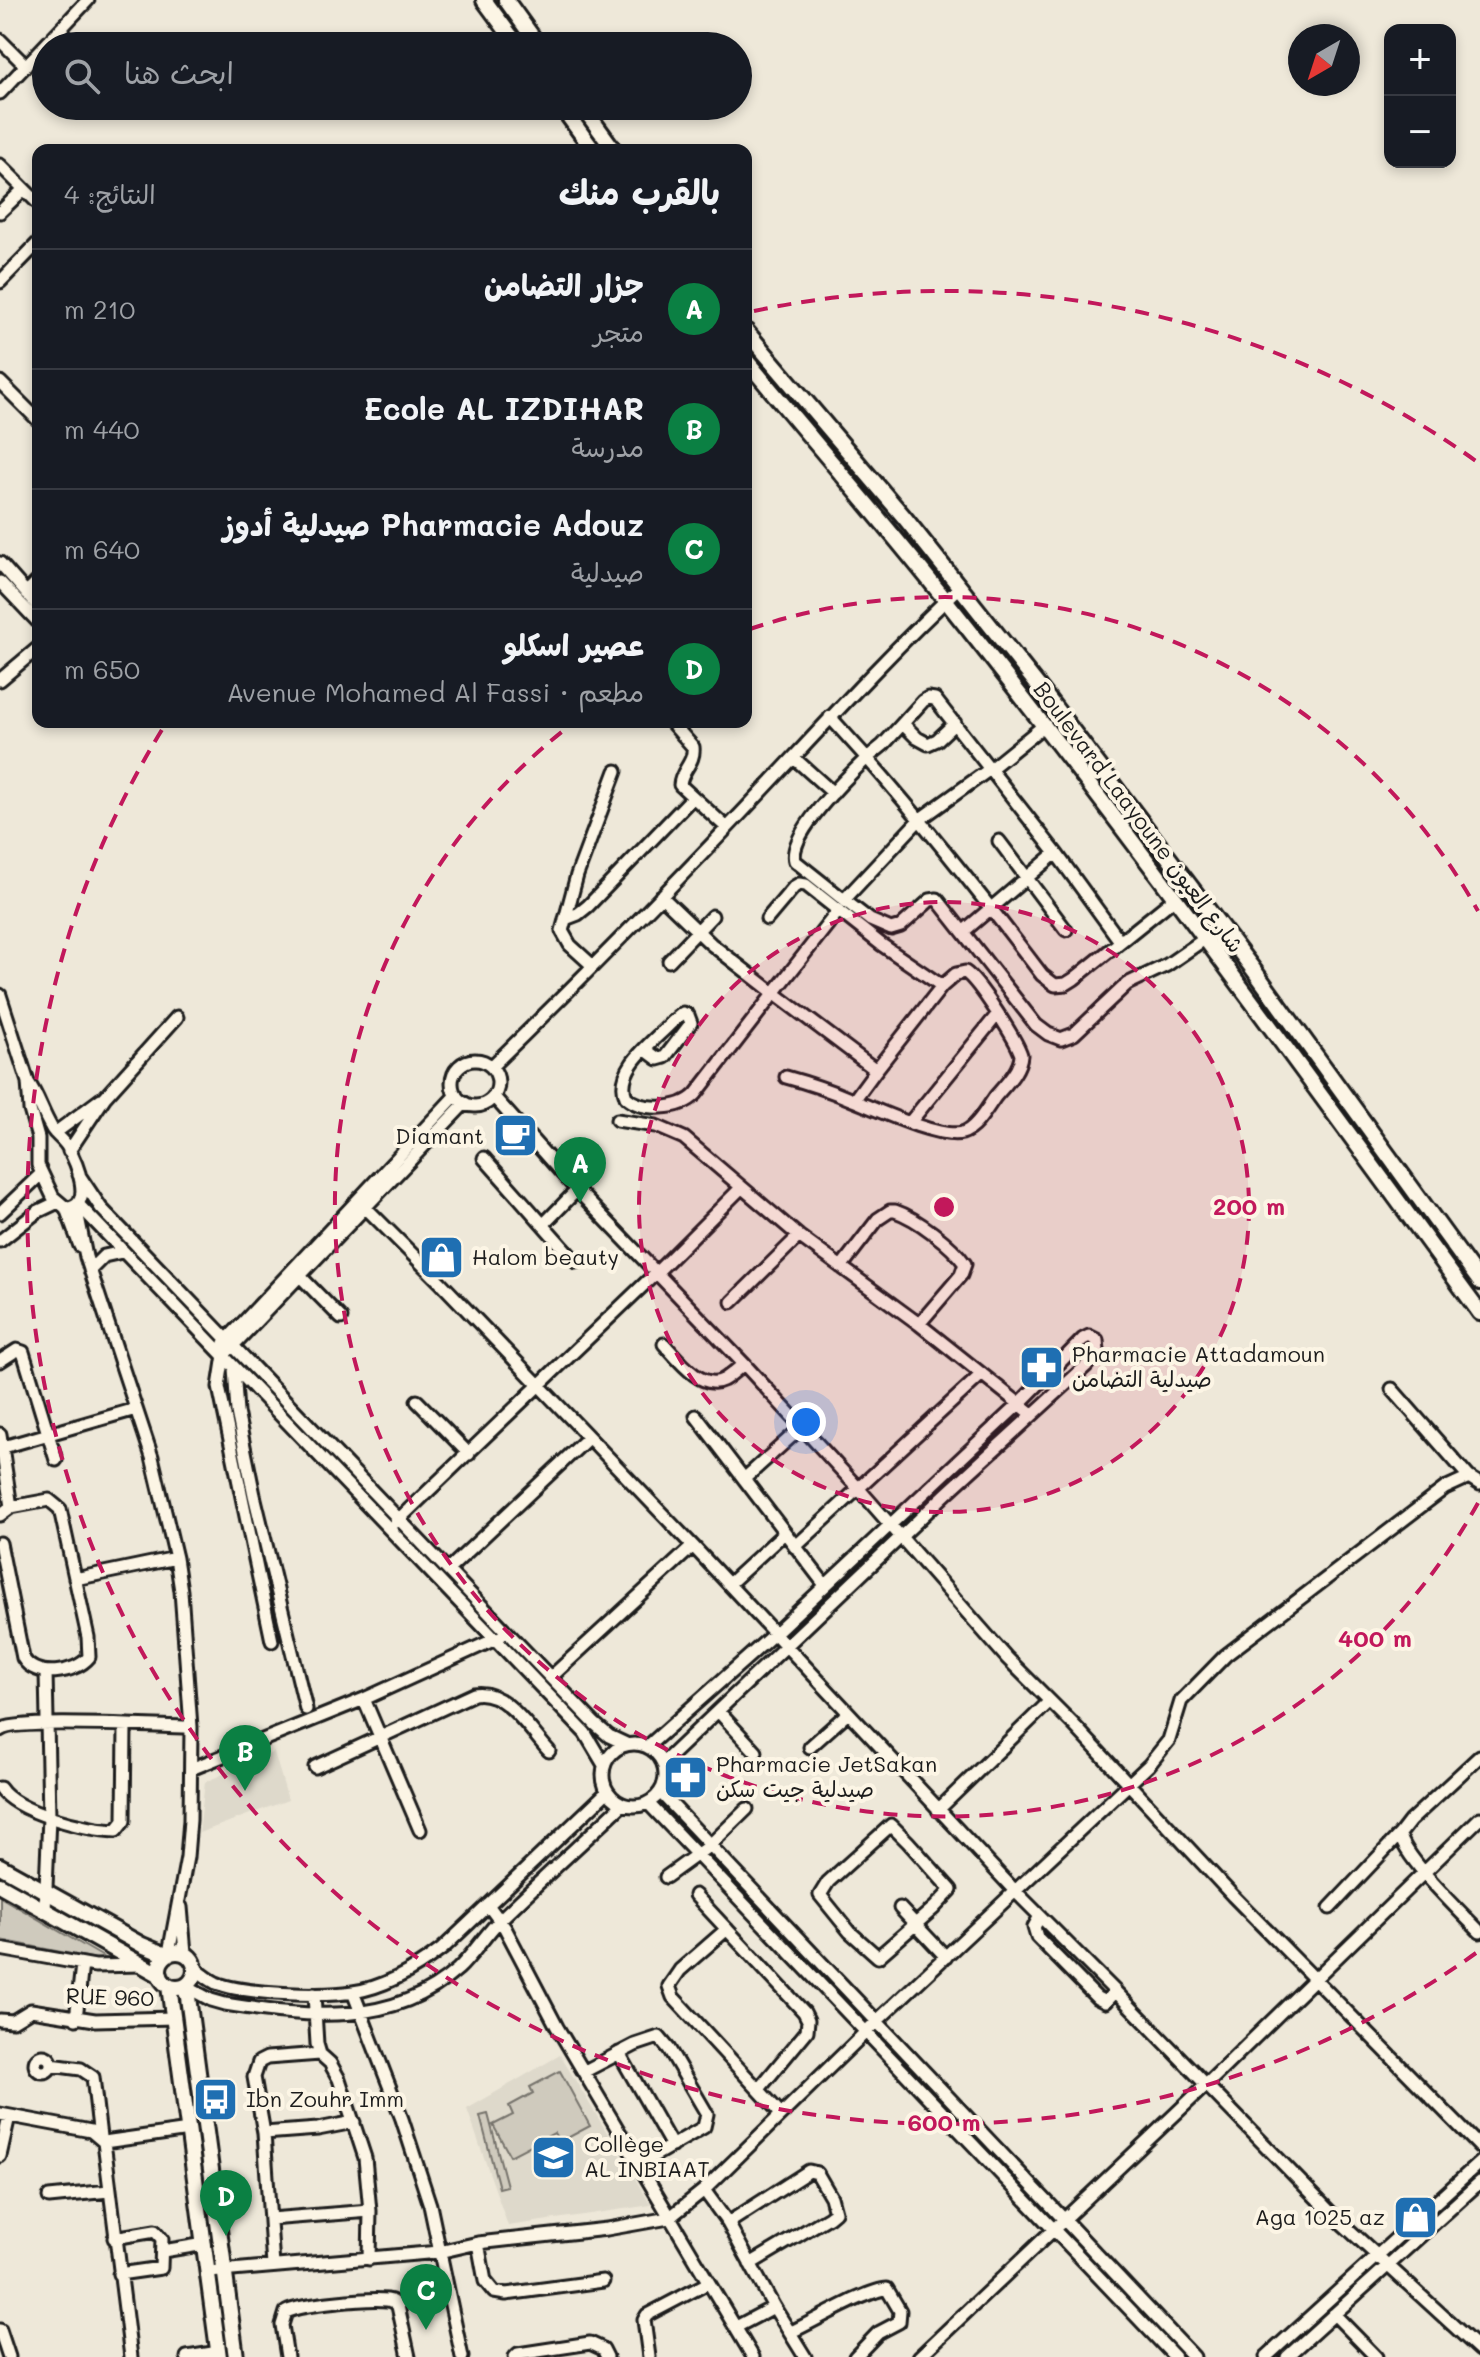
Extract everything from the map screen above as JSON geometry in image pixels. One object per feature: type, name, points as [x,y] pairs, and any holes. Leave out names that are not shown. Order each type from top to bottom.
[{"type":"street","points":[[58,32],[88,0]]},
{"type":"street","points":[[484,0],[508,32]]},
{"type":"street","points":[[506,0],[529,32]]},
{"type":"street","points":[[0,40],[26,66]]},
{"type":"street","points":[[0,93],[32,60]]},
{"type":"street","points":[[571,120],[589,144]]},
{"type":"street","points":[[592,120],[610,144]]},
{"type":"street","points":[[0,165],[32,197]]},
{"type":"street","points":[[0,212],[24,189]]},
{"type":"street","points":[[0,282],[32,249]]},
{"type":"street","name":"Boulevard Laayoune شارع العيون","points":[[752,338],[960,587],[1253,969],[1480,1282]]},
{"type":"street","name":"Boulevard Laayoune شارع العيون","points":[[752,367],[946,601],[1206,938],[1480,1313]]},
{"type":"street","points":[[0,382],[32,414]]},
{"type":"street","points":[[0,563],[32,600]]},
{"type":"street","points":[[0,582],[32,616]]},
{"type":"street","points":[[26,593],[32,587]]},
{"type":"street","points":[[492,1066],[960,587]]},
{"type":"street","points":[[0,680],[32,653]]},
{"type":"street","points":[[942,986],[882,945],[793,856],[798,839],[833,793],[923,701],[931,698],[955,723],[1120,941]]},
{"type":"street","points":[[830,717],[919,820],[1042,975],[1055,985],[1074,979],[1175,898]]},
{"type":"street","points":[[903,724],[928,744],[955,723]]},
{"type":"street","points":[[646,1050],[623,1078],[626,1097],[635,1103],[671,1106],[685,1103],[696,1094],[841,905],[919,820],[1042,727]]},
{"type":"street","points":[[676,728],[693,747],[691,762],[680,785],[726,827]]},
{"type":"street","points":[[794,758],[833,793]]},
{"type":"street","points":[[593,966],[562,936],[577,875],[616,771]]},
{"type":"street","points":[[565,919],[588,906],[692,798]]},
{"type":"street","points":[[999,841],[1066,930]]},
{"type":"street","points":[[963,932],[1056,853]]},
{"type":"street","points":[[767,919],[787,893],[799,884],[891,929],[906,922],[930,900],[937,899],[1036,1025],[1061,1039],[1074,1034],[1127,984],[1167,965],[1206,938]]},
{"type":"street","points":[[661,896],[698,931],[774,993],[876,1070]]},
{"type":"street","points":[[669,961],[712,916]]},
{"type":"street","points":[[786,1077],[854,1100],[889,1116],[939,1131],[959,1133],[966,1131],[982,1113],[1021,1061],[1019,1048],[981,987],[967,972],[956,974],[942,986],[854,1100]]},
{"type":"street","points":[[0,995],[5,1025],[28,1082],[54,1132],[69,1151],[79,1175],[101,1208],[602,1731],[626,1744]]},
{"type":"street","points":[[911,1121],[997,1015]]},
{"type":"street","points":[[69,1151],[105,1097],[177,1017]]},
{"type":"street","points":[[465,1061],[484,1061],[492,1066],[498,1080],[494,1097],[482,1105],[460,1099],[453,1076],[465,1061]]},
{"type":"street","points":[[28,1082],[41,1174],[69,1205],[122,1252],[221,1352],[585,1733],[604,1765],[607,1792],[623,1804],[635,1806],[648,1803],[660,1792],[664,1783],[663,1763],[648,1746],[626,1744],[616,1749],[604,1765]]},
{"type":"street","points":[[38,1138],[43,1133],[54,1132],[105,1097]]},
{"type":"street","points":[[494,1097],[577,1190],[744,1364],[902,1536],[979,1628],[1314,1979],[1480,2147]]},
{"type":"street","points":[[231,1342],[460,1099]]},
{"type":"street","points":[[617,1120],[656,1126],[684,1138],[799,1236],[919,1324],[1032,1414]]},
{"type":"street","points":[[484,1158],[576,1262]]},
{"type":"street","points":[[0,1213],[41,1174]]},
{"type":"street","points":[[0,1241],[37,1212],[69,1205],[81,1196],[79,1175]]},
{"type":"street","points":[[390,1529],[741,1188]]},
{"type":"street","points":[[543,1225],[577,1190]]},
{"type":"street","points":[[272,1641],[219,1387],[221,1352],[299,1275],[362,1203]]},
{"type":"street","points":[[362,1203],[693,1546],[1015,1891],[1334,2216],[1480,2350]]},
{"type":"street","points":[[69,1205],[152,1457],[181,1591],[191,1727],[189,1833],[168,1954],[160,1964],[188,1997],[205,2109],[217,2272],[219,2355],[187,2357]]},
{"type":"street","points":[[841,1267],[884,1214],[895,1211],[914,1220],[957,1254],[965,1268],[919,1324]]},
{"type":"street","points":[[732,1302],[799,1236]]},
{"type":"street","points":[[90,1270],[104,1256],[122,1252]]},
{"type":"street","points":[[299,1275],[341,1318]]},
{"type":"street","points":[[648,1746],[775,1633],[1020,1403],[1083,1339],[1094,1337],[1100,1346],[1093,1358],[663,1763]]},
{"type":"street","points":[[664,1344],[684,1365],[706,1381],[722,1381],[744,1364]]},
{"type":"street","points":[[0,1361],[17,1350],[23,1352],[56,1460]]},
{"type":"street","points":[[234,1368],[237,1412],[254,1495],[306,1709]]},
{"type":"street","points":[[795,1547],[982,1374]]},
{"type":"street","points":[[1392,1389],[1469,1477],[1480,1484]]},
{"type":"street","points":[[417,1401],[469,1454]]},
{"type":"street","points":[[1,1448],[136,1409]]},
{"type":"street","points":[[696,1416],[825,1585]]},
{"type":"street","points":[[744,1479],[802,1427]]},
{"type":"street","points":[[0,1434],[11,1507]]},
{"type":"street","points":[[449,1569],[588,1438]]},
{"type":"street","points":[[217,2272],[439,2252],[478,2243],[607,2229],[669,2218],[704,2190],[877,2021],[1149,1765],[1169,1740],[1181,1701],[1226,1655],[1445,1488],[1469,1477]]},
{"type":"street","points":[[936,1480],[947,1493]]},
{"type":"street","points":[[0,1515],[11,1507],[49,1500],[57,1504],[88,1637],[89,1657],[75,1667],[46,1672],[31,1669],[23,1658],[5,1595],[0,1543]]},
{"type":"street","points":[[729,1584],[780,1537]]},
{"type":"street","points":[[551,1677],[693,1546]]},
{"type":"street","points":[[75,1579],[176,1558]]},
{"type":"street","points":[[191,1769],[364,1699],[509,1633]]},
{"type":"street","points":[[45,1911],[49,1817],[46,1672]]},
{"type":"street","points":[[315,1767],[482,1693],[492,1694],[503,1701],[549,1751]]},
{"type":"street","points":[[364,1699],[420,1830]]},
{"type":"street","points":[[938,1810],[1050,1701]]},
{"type":"street","points":[[718,1711],[756,1752]]},
{"type":"street","points":[[810,1747],[848,1713]]},
{"type":"street","points":[[0,1730],[9,1725],[47,1723],[191,1727]]},
{"type":"street","points":[[0,1788],[16,1802],[49,1817],[98,1830],[116,1831],[123,1826],[125,1727]]},
{"type":"street","points":[[1330,1908],[1403,1828],[1480,1756]]},
{"type":"street","points":[[179,1902],[185,1953],[205,1977],[228,1986],[314,1994],[353,1992],[399,1976],[442,1949],[607,1792]]},
{"type":"street","points":[[660,1792],[1194,2357]]},
{"type":"street","points":[[648,1803],[1175,2357]]},
{"type":"street","points":[[0,1885],[174,1983],[211,2000],[315,2015],[361,2014],[396,2005],[432,1988],[459,1968],[499,1920],[623,1804]]},
{"type":"street","points":[[666,1877],[710,1845],[747,1809]]},
{"type":"street","points":[[919,2357],[1207,2084],[1480,1818]]},
{"type":"street","points":[[889,1826],[951,1888],[916,1925],[876,1957],[821,1898],[821,1892],[828,1882],[889,1826]]},
{"type":"street","points":[[1400,1834],[1424,1871],[1480,1932]]},
{"type":"street","points":[[0,1866],[142,1945],[168,1954],[185,1953]]},
{"type":"street","points":[[695,1895],[808,2020],[807,2031],[759,2089]]},
{"type":"street","points":[[488,1905],[753,2357]]},
{"type":"street","points":[[900,1908],[946,1957]]},
{"type":"street","points":[[1040,1916],[1034,1933],[1085,1987],[1105,2002],[1115,1991]]},
{"type":"street","points":[[727,1929],[680,1970],[669,1986],[673,1997],[781,2114]]},
{"type":"street","name":"RUE 960","points":[[0,1949],[107,1967],[142,1965]]},
{"type":"street","points":[[76,2019],[82,1964]]},
{"type":"street","points":[[174,1983],[194,1977],[196,1969]]},
{"type":"street","points":[[174,1983],[174,2018],[205,2244],[217,2272],[236,2357]]},
{"type":"street","points":[[353,1992],[402,2119],[430,2205],[462,2357]]},
{"type":"street","points":[[314,1994],[320,2054],[333,2067],[365,2158],[370,2211],[369,2259]]},
{"type":"street","name":"RUE 960","points":[[0,2020],[13,2021],[31,2010],[76,2019],[174,2018]]},
{"type":"street","points":[[585,2071],[659,2037],[684,2073],[707,2119],[700,2131],[638,2165]]},
{"type":"street","points":[[619,2053],[672,2146]]},
{"type":"street","points":[[273,2266],[264,2133],[254,2077],[259,2062],[267,2058],[320,2054]]},
{"type":"street","points":[[51,2065],[81,2069],[93,2077],[131,2357]]},
{"type":"street","points":[[0,2156],[4,2115],[91,2131],[102,2139],[189,2130]]},
{"type":"street","points":[[264,2133],[318,2129],[354,2122]]},
{"type":"street","points":[[1266,2357],[1480,2162]]},
{"type":"street","points":[[728,2223],[809,2171],[817,2173],[831,2197],[835,2212],[829,2217],[750,2264]]},
{"type":"street","points":[[1287,2357],[1480,2182]]},
{"type":"street","points":[[704,2190],[728,2223],[805,2357]]},
{"type":"street","points":[[49,2197],[109,2191]]},
{"type":"street","points":[[270,2219],[370,2211]]},
{"type":"street","points":[[114,2238],[155,2231],[160,2235],[163,2251],[163,2264],[159,2269],[119,2274]]},
{"type":"street","points":[[478,2243],[485,2281],[494,2292],[506,2294],[603,2281]]},
{"type":"street","points":[[163,2251],[205,2244]]},
{"type":"street","points":[[649,2357],[644,2320],[647,2315],[708,2283]]},
{"type":"street","points":[[791,2332],[877,2290],[887,2289],[900,2311],[899,2322],[881,2331],[855,2357]]},
{"type":"street","points":[[287,2357],[282,2325],[286,2312],[293,2308],[389,2300],[398,2306],[409,2357]]},
{"type":"street","points":[[736,2327],[774,2307]]},
{"type":"street","points":[[1334,2314],[1376,2357]]},
{"type":"street","points":[[0,2330],[9,2357]]},
{"type":"street","points":[[515,2357],[590,2343],[603,2349],[607,2357]]},
{"type":"shaded area","points":[[274,1752],[288,1800],[199,1833],[205,1782]]},
{"type":"shaded area","points":[[0,1897],[112,1962],[0,1940]]},
{"type":"shaded area","name":"Collège AL INBIAAT","points":[[560,2055],[651,2205],[508,2226],[467,2109]]},
{"type":"shaded area","points":[[560,2071],[590,2126],[560,2142],[554,2133],[510,2156],[493,2125],[513,2115],[509,2106],[533,2093],[530,2087]]},
{"type":"shaded area","points":[[488,2114],[507,2186],[499,2188],[480,2116]]},
{"type":"place","name":"Diamant","points":[[515,1136]]},
{"type":"place","name":"جزار التضامن","points":[[580,1203]]},
{"type":"place","name":"Halom beauty","points":[[441,1257]]},
{"type":"place","name":"Pharmacie Attadamoun صيدلية التضامن","points":[[1041,1367]]},
{"type":"place","name":"Pharmacie JetSakan صيدلية جيت سكن","points":[[685,1777]]},
{"type":"place","name":"Ecole AL IZDIHAR","points":[[245,1791]]},
{"type":"place","name":"Ibn Zouhr Imm","points":[[215,2099]]},
{"type":"place","name":"Collège AL INBIAAT","points":[[553,2157]]},
{"type":"place","name":"Aga 1025 az","points":[[1416,2217]]},
{"type":"place","name":"عصير اسكلو","points":[[226,2236]]},
{"type":"place","name":"Pharmacie Adouz صيدلية أدوز","points":[[426,2330]]}]
